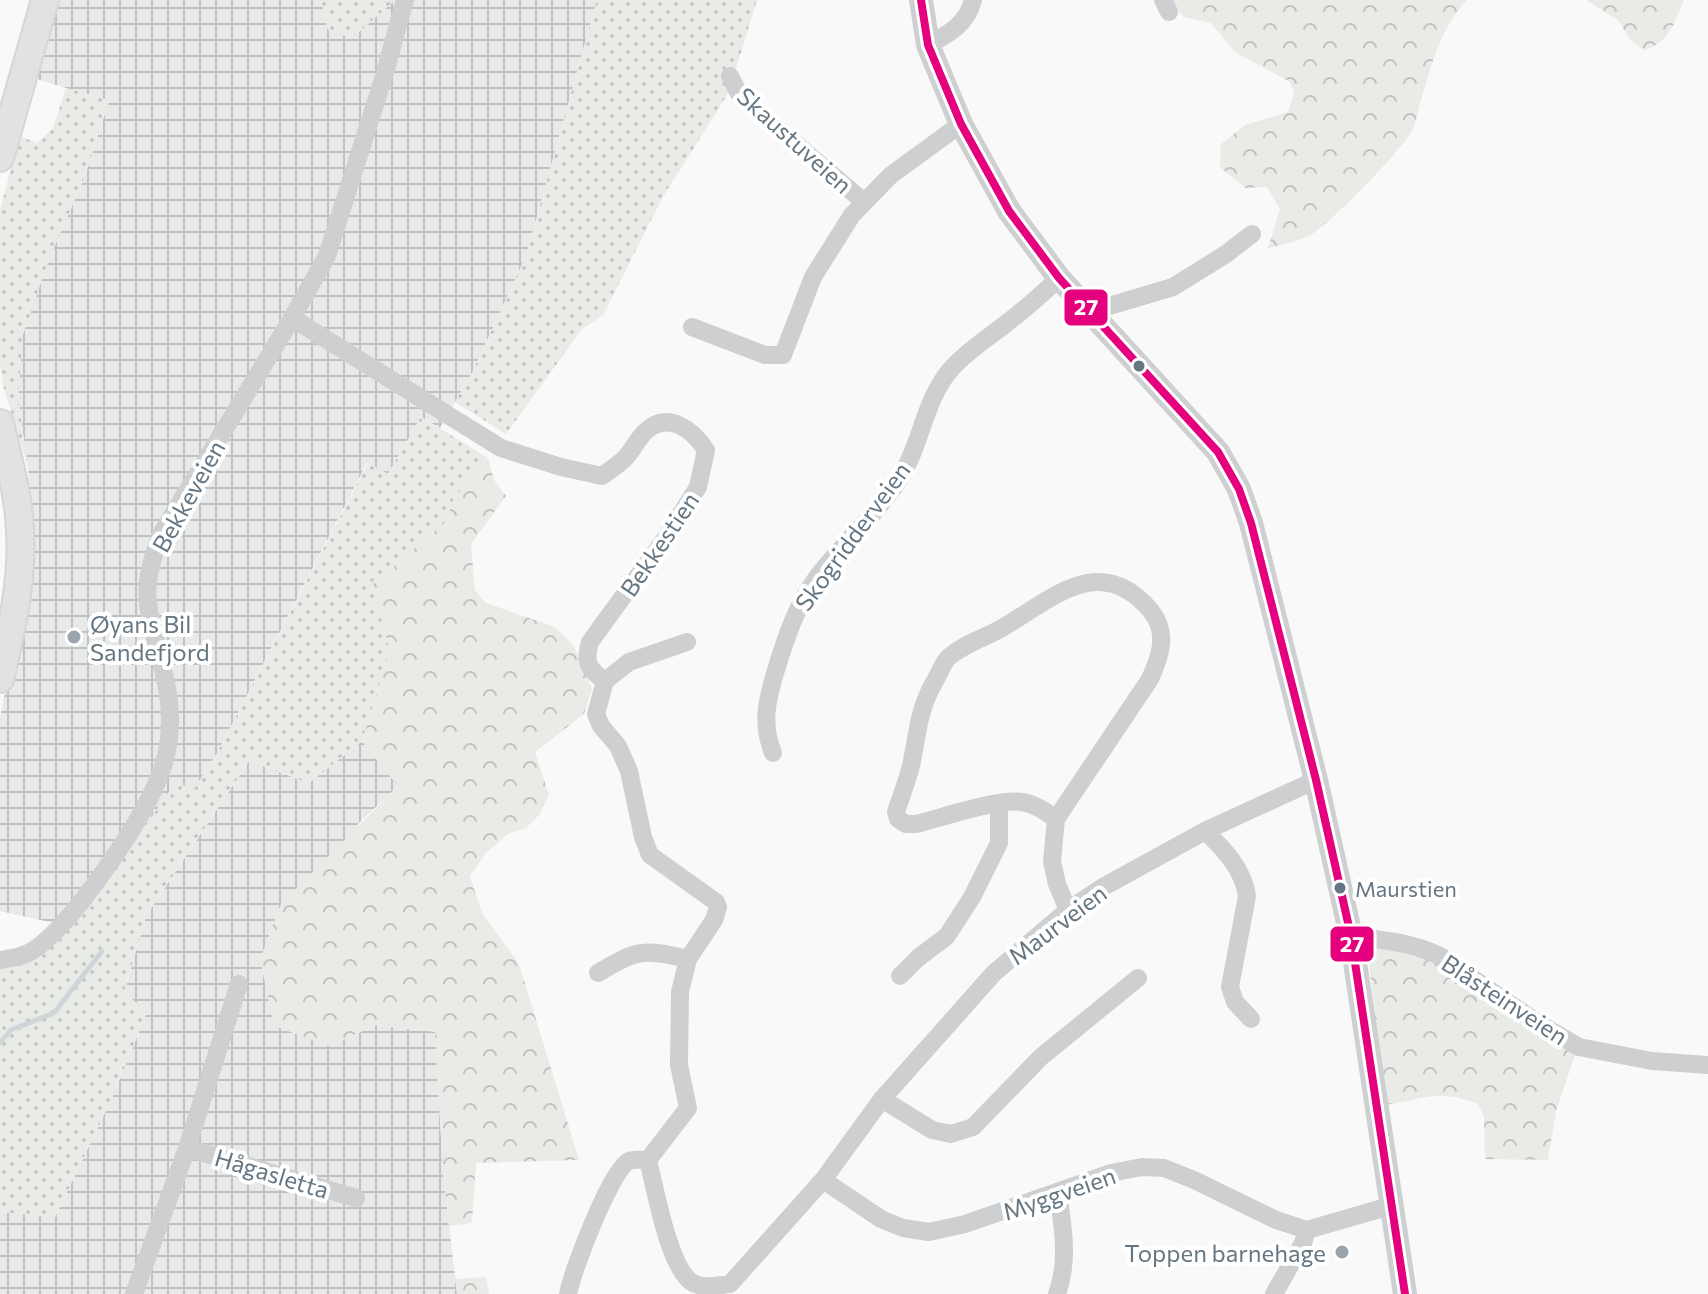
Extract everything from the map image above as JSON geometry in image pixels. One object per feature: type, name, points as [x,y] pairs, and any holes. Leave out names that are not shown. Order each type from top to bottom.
[{"type":"main road","points":[[0,158],[45,0]]},
{"type":"main road","points":[[0,423],[20,532],[18,575],[0,679]]},
{"type":"street","name":"Bekkeveien","points":[[0,960],[33,951],[52,934],[88,893],[134,824],[157,782],[167,750],[170,722],[167,683],[148,602],[148,573],[160,536],[327,256],[405,0]]},
{"type":"street","points":[[921,0],[928,45],[961,124],[1009,211],[1059,278],[1189,418],[1230,469],[1251,523],[1316,780],[1351,936],[1405,1294]]},
{"type":"street","points":[[928,45],[952,33],[961,24],[973,0]]},
{"type":"street","name":"Skaustuveien","points":[[730,76],[738,92],[761,114],[863,201]]},
{"type":"street","name":"Skaustuveien","points":[[692,327],[765,355],[783,355],[813,277],[863,201],[891,175],[961,124]]},
{"type":"street","points":[[1089,312],[1173,287],[1252,234]]},
{"type":"street","name":"Skogridderveien","points":[[773,753],[766,733],[767,701],[789,630],[808,590],[901,476],[933,397],[947,373],[1059,278]]},
{"type":"street","name":"Bekkestien","points":[[292,318],[501,448],[522,456],[602,476],[626,458],[644,432],[659,422],[675,422],[698,437],[706,450],[698,487],[665,539],[590,642],[585,657],[590,670],[605,681]]},
{"type":"street","points":[[1056,819],[1038,807],[1021,801],[999,803],[916,824],[906,824],[898,819],[896,812],[911,766],[922,703],[947,659],[1002,628],[1051,595],[1073,586],[1115,584],[1131,593],[1156,616],[1162,636],[1160,657],[1150,679],[1056,819],[1052,861],[1068,910]]},
{"type":"street","points":[[568,1294],[592,1228],[620,1169],[629,1161],[648,1160],[688,1108],[679,1065],[680,992],[688,959],[714,920],[718,907],[716,902],[650,855],[643,837],[629,771],[618,746],[601,726],[596,714],[605,681],[629,662],[687,642]]},
{"type":"street","name":"Maurveien","points":[[648,1160],[681,1272],[691,1282],[730,1289],[823,1180],[882,1099],[994,973],[1068,910],[1103,887],[1205,831],[1316,780]]},
{"type":"street","points":[[900,976],[947,936],[972,897],[999,843],[999,803]]},
{"type":"street","points":[[1205,831],[1226,851],[1245,881],[1247,896],[1230,987],[1235,1002],[1251,1019]]},
{"type":"street","name":"Blåsteinveien","points":[[1351,936],[1405,943],[1431,952],[1579,1047],[1652,1061],[1708,1065]]},
{"type":"street","points":[[598,973],[635,953],[658,952],[688,959]]},
{"type":"street","points":[[882,1099],[932,1130],[951,1134],[973,1127],[1041,1057],[1138,978]]},
{"type":"street","name":"Hågasletta","points":[[134,1294],[187,1148],[239,984]]},
{"type":"street","name":"Hågasletta","points":[[187,1148],[356,1198]]},
{"type":"street","name":"Myggveien","points":[[823,1180],[881,1219],[903,1228],[929,1232],[965,1224],[1111,1173],[1142,1167],[1164,1168],[1276,1220],[1307,1230]]},
{"type":"street","points":[[1057,1294],[1062,1281],[1065,1243],[1058,1193]]},
{"type":"street","points":[[1274,1294],[1303,1243],[1307,1230],[1390,1206]]},
{"type":"shaded area","points":[[58,0],[321,0],[328,30],[352,38],[395,0],[597,0],[526,256],[472,373],[440,428],[421,417],[388,474],[367,463],[216,755],[195,788],[72,927],[0,911],[0,718],[34,540],[18,398],[22,335],[49,259],[85,176],[109,101],[33,78]]},
{"type":"shaded area","points":[[362,741],[398,786],[358,824],[329,1046],[376,1025],[435,1032],[443,1172],[457,1294],[0,1294],[0,1212],[55,1217],[113,1096],[147,1012],[124,993],[146,916],[249,761],[309,783]]},
{"type":"green space","points":[[321,0],[395,0],[352,38],[328,30]]},
{"type":"green space","points":[[597,0],[757,0],[729,92],[664,195],[603,315],[582,329],[506,434],[455,402],[472,373],[526,256]]},
{"type":"green space","points":[[1168,0],[1467,0],[1450,22],[1438,47],[1413,129],[1396,152],[1318,230],[1299,240],[1268,248],[1280,209],[1267,187],[1245,188],[1220,167],[1221,144],[1245,125],[1288,112],[1294,93],[1290,82],[1235,52],[1211,23],[1184,17]]},
{"type":"green space","points":[[1586,0],[1684,0],[1665,37],[1644,50],[1631,41],[1618,20]]},
{"type":"green space","points":[[66,88],[109,100],[85,176],[49,259],[23,335],[18,398],[28,467],[0,366],[0,211],[19,136],[37,143],[53,128]]},
{"type":"green space","points":[[421,417],[488,458],[453,500],[446,522],[372,585],[390,651],[362,741],[309,783],[249,761],[146,916],[124,992],[147,1012],[113,1096],[55,1217],[0,1212],[0,968],[38,958],[72,927],[97,897],[175,783],[195,788],[216,755],[368,463],[388,474]]},
{"type":"green space","points":[[488,458],[494,480],[506,496],[471,544],[475,590],[486,603],[555,627],[574,646],[592,689],[584,714],[535,752],[549,795],[540,814],[525,829],[509,833],[486,853],[470,876],[482,913],[519,964],[579,1160],[476,1163],[472,1223],[449,1226],[435,1032],[376,1025],[329,1046],[274,1026],[260,959],[281,904],[398,786],[362,741],[390,651],[372,585],[446,522],[453,500]]},
{"type":"green space","points":[[1367,946],[1432,957],[1576,1052],[1556,1111],[1548,1160],[1485,1159],[1484,1117],[1478,1104],[1464,1099],[1432,1096],[1385,1105]]},
{"type":"green space","points":[[486,1277],[489,1294],[457,1294],[455,1279]]},
{"type":"waterway","points":[[0,1043],[11,1030],[54,1013],[102,951]]},
{"type":"transit line","name":"27","points":[[921,0],[928,45],[961,124],[1009,211],[1059,278],[1218,452],[1239,489],[1251,523],[1316,780],[1351,936],[1405,1294]]},
{"type":"place","name":"Øyans Bil Sandefjord","points":[[74,637]]},
{"type":"place","name":"Maurstien","points":[[1340,888]]},
{"type":"place","name":"Toppen barnehage","points":[[1342,1252]]}]
